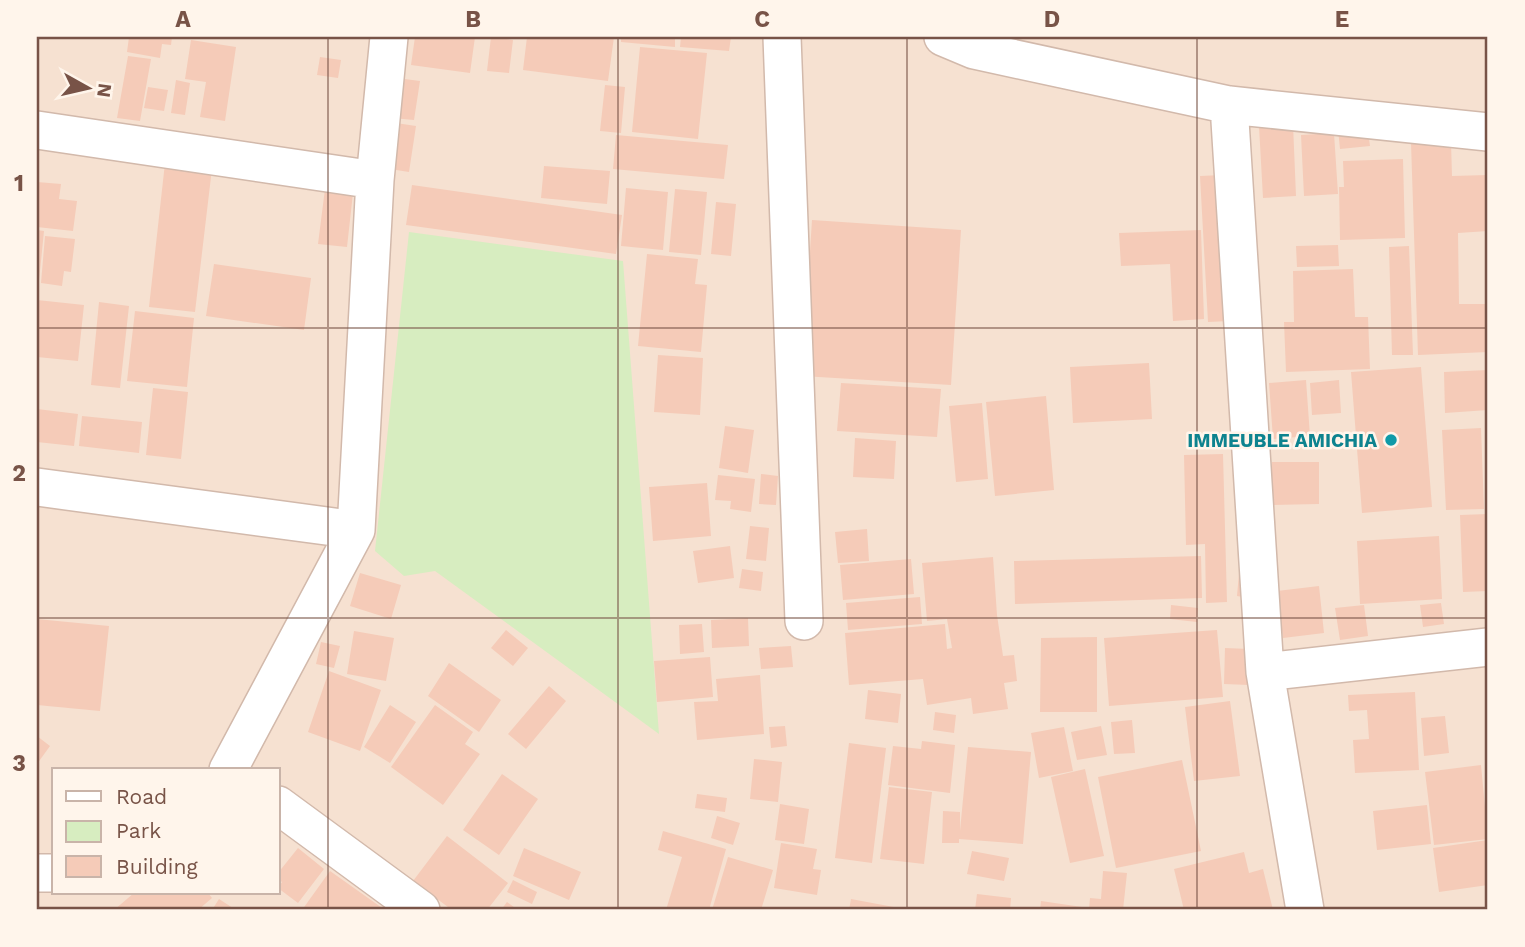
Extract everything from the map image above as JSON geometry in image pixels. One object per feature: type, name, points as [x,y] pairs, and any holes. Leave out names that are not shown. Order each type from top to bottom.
[{"type":"street","points":[[230,768],[356,530],[375,180],[389,37]]},
{"type":"street","points":[[782,37],[804,621]]},
{"type":"street","points":[[943,37],[974,50],[1229,105],[1488,132]]},
{"type":"street","points":[[1229,105],[1265,672],[1305,910]]},
{"type":"street","points":[[37,130],[375,180]]},
{"type":"street","points":[[37,487],[356,530]]},
{"type":"street","points":[[1265,672],[1488,647]]},
{"type":"street","points":[[280,806],[421,910]]},
{"type":"shaded area","points":[[37,37],[1488,37],[1488,910],[37,910]]},
{"type":"green space","points":[[409,232],[623,261],[659,734],[435,571],[404,576],[375,551]]},
{"type":"building","points":[[129,37],[172,37],[171,45],[162,44],[160,58],[127,52]]},
{"type":"building","points":[[415,37],[475,37],[470,73],[411,65]]},
{"type":"building","points":[[491,37],[513,40],[509,73],[487,71]]},
{"type":"building","points":[[527,37],[614,37],[608,81],[523,70]]},
{"type":"building","points":[[621,37],[675,37],[675,47],[621,42]]},
{"type":"building","points":[[681,37],[731,37],[729,51],[680,47]]},
{"type":"building","points":[[191,40],[236,47],[225,121],[200,117],[206,82],[185,79]]},
{"type":"building","points":[[640,47],[707,53],[698,139],[632,132]]},
{"type":"building","points":[[128,56],[151,59],[140,121],[117,118]]},
{"type":"building","points":[[320,57],[341,60],[338,78],[317,75]]},
{"type":"building","points":[[397,78],[420,81],[414,120],[392,118]]},
{"type":"building","points":[[176,80],[190,83],[185,115],[171,113]]},
{"type":"building","points":[[605,85],[625,87],[621,133],[600,131]]},
{"type":"building","points":[[148,87],[168,90],[164,111],[144,108]]},
{"type":"building","points":[[396,123],[416,126],[409,172],[390,169]]},
{"type":"building","points":[[1293,124],[1296,196],[1263,198],[1259,126]]},
{"type":"building","points":[[1367,125],[1370,146],[1340,149],[1338,129]]},
{"type":"building","points":[[1334,133],[1338,194],[1304,196],[1301,135]]},
{"type":"building","points":[[616,135],[728,145],[724,179],[613,169]]},
{"type":"building","points":[[1451,142],[1452,176],[1488,175],[1488,231],[1458,233],[1459,304],[1488,304],[1488,352],[1418,355],[1411,143]]},
{"type":"building","points":[[166,154],[213,160],[195,312],[149,307]]},
{"type":"building","points":[[1403,159],[1405,238],[1340,240],[1339,187],[1344,187],[1343,161]]},
{"type":"building","points":[[544,166],[610,171],[607,204],[541,198]]},
{"type":"building","points":[[1222,175],[1229,321],[1208,322],[1200,176]]},
{"type":"building","points":[[326,181],[354,184],[347,247],[318,244]]},
{"type":"building","points":[[37,182],[61,184],[59,199],[77,201],[73,231],[37,227]]},
{"type":"building","points":[[412,185],[622,215],[616,254],[406,225]]},
{"type":"building","points":[[626,188],[668,192],[663,250],[621,246]]},
{"type":"building","points":[[675,189],[707,192],[701,255],[669,252]]},
{"type":"building","points":[[716,202],[736,204],[731,256],[711,254]]},
{"type":"building","points":[[812,220],[961,230],[951,385],[802,376]]},
{"type":"building","points":[[37,230],[44,231],[39,281],[37,281]]},
{"type":"building","points":[[1201,230],[1204,319],[1173,321],[1170,264],[1121,266],[1119,233]]},
{"type":"building","points":[[45,236],[75,239],[71,272],[64,271],[62,286],[41,283]]},
{"type":"building","points":[[1338,245],[1339,266],[1297,267],[1296,246]]},
{"type":"building","points":[[1409,246],[1413,355],[1392,355],[1389,247]]},
{"type":"building","points":[[647,254],[698,259],[695,284],[707,285],[701,352],[638,346]]},
{"type":"building","points":[[214,264],[311,278],[304,330],[206,316]]},
{"type":"building","points":[[1353,269],[1355,317],[1368,317],[1370,369],[1286,372],[1284,322],[1294,322],[1293,271]]},
{"type":"building","points":[[37,300],[84,305],[78,361],[37,357]]},
{"type":"building","points":[[99,302],[129,306],[120,388],[91,385]]},
{"type":"building","points":[[135,311],[194,318],[187,387],[127,381]]},
{"type":"building","points":[[658,355],[703,358],[700,415],[654,412]]},
{"type":"building","points":[[1149,363],[1152,419],[1073,423],[1070,367]]},
{"type":"building","name":"IMMEUBLE AMICHIA","points":[[1421,367],[1432,507],[1362,513],[1351,372]]},
{"type":"building","points":[[1488,370],[1488,410],[1445,413],[1444,372]]},
{"type":"building","points":[[1306,380],[1310,436],[1273,439],[1269,383]]},
{"type":"building","points":[[1339,380],[1341,413],[1312,415],[1310,383]]},
{"type":"building","points":[[841,383],[941,389],[937,437],[837,431]]},
{"type":"building","points":[[153,388],[188,392],[181,459],[146,455]]},
{"type":"building","points":[[1046,396],[1054,490],[995,496],[986,402]]},
{"type":"building","points":[[982,403],[988,479],[956,482],[949,406]]},
{"type":"building","points":[[37,409],[78,414],[74,446],[37,442]]},
{"type":"building","points":[[82,416],[142,422],[139,453],[79,446]]},
{"type":"building","points":[[725,426],[754,430],[748,473],[719,468]]},
{"type":"building","points":[[1481,428],[1484,509],[1446,510],[1442,430]]},
{"type":"building","points":[[855,438],[896,441],[894,479],[853,477]]},
{"type":"building","points":[[1223,454],[1227,602],[1206,603],[1205,544],[1186,545],[1184,455]]},
{"type":"building","points":[[1272,462],[1319,462],[1319,504],[1272,505]]},
{"type":"building","points":[[761,474],[778,476],[776,505],[759,504]]},
{"type":"building","points":[[718,475],[755,479],[751,512],[730,509],[731,501],[715,500]]},
{"type":"building","points":[[707,483],[711,536],[653,541],[649,487]]},
{"type":"building","points":[[1488,514],[1488,591],[1463,592],[1460,515]]},
{"type":"building","points":[[750,526],[769,528],[766,561],[746,559]]},
{"type":"building","points":[[867,529],[869,561],[838,563],[835,532]]},
{"type":"building","points":[[1439,536],[1442,599],[1360,604],[1357,541]]},
{"type":"building","points":[[730,546],[734,578],[698,583],[693,551]]},
{"type":"building","points":[[1201,556],[1202,598],[1015,604],[1014,561]]},
{"type":"building","points":[[993,557],[1003,656],[1014,655],[1017,681],[1004,683],[1008,709],[973,714],[971,698],[927,705],[923,679],[849,685],[845,633],[945,624],[947,649],[952,648],[947,619],[927,621],[922,563]]},
{"type":"building","points":[[911,559],[914,594],[843,600],[840,565]]},
{"type":"building","points":[[742,569],[763,572],[761,591],[739,588]]},
{"type":"building","points":[[360,573],[401,585],[391,619],[350,606]]},
{"type":"building","points":[[1239,573],[1245,573],[1243,597],[1237,596]]},
{"type":"building","points":[[1319,586],[1324,633],[1283,638],[1277,591]]},
{"type":"building","points":[[920,597],[922,624],[848,630],[846,603]]},
{"type":"building","points":[[1441,603],[1444,624],[1423,627],[1420,605]]},
{"type":"building","points":[[1171,605],[1198,608],[1197,622],[1170,619]]},
{"type":"building","points":[[1364,605],[1368,636],[1340,640],[1335,608]]},
{"type":"building","points":[[748,618],[749,646],[712,648],[711,620]]},
{"type":"building","points":[[37,619],[109,626],[100,711],[37,705]]},
{"type":"building","points":[[702,624],[704,652],[680,654],[679,625]]},
{"type":"building","points":[[506,630],[528,648],[513,666],[491,648]]},
{"type":"building","points":[[1217,630],[1223,697],[1109,706],[1104,638]]},
{"type":"building","points":[[354,631],[394,638],[386,681],[347,674]]},
{"type":"building","points":[[1097,637],[1097,712],[1040,712],[1041,638]]},
{"type":"building","points":[[321,642],[340,646],[334,668],[316,664]]},
{"type":"building","points":[[791,646],[793,667],[761,669],[759,648]]},
{"type":"building","points":[[1225,648],[1249,649],[1249,685],[1224,684]]},
{"type":"building","points":[[710,657],[713,697],[657,702],[654,661]]},
{"type":"building","points":[[449,663],[501,700],[479,732],[428,696]]},
{"type":"building","points":[[329,671],[381,690],[360,751],[308,732]]},
{"type":"building","points":[[760,675],[764,734],[697,740],[694,702],[718,701],[716,679]]},
{"type":"building","points":[[549,686],[566,701],[526,749],[508,734]]},
{"type":"building","points":[[868,690],[901,694],[898,723],[865,719]]},
{"type":"building","points":[[1415,692],[1419,770],[1355,773],[1353,740],[1369,739],[1367,710],[1349,711],[1348,695]]},
{"type":"building","points":[[1230,701],[1240,776],[1194,781],[1185,707]]},
{"type":"building","points":[[390,705],[416,722],[390,763],[364,747]]},
{"type":"building","points":[[435,705],[473,732],[465,744],[480,754],[443,805],[391,767]]},
{"type":"building","points":[[935,712],[956,715],[954,733],[933,730]]},
{"type":"building","points":[[1445,716],[1449,753],[1424,756],[1421,718]]},
{"type":"building","points":[[1132,720],[1135,753],[1114,754],[1111,722]]},
{"type":"building","points":[[785,726],[787,746],[771,748],[769,727]]},
{"type":"building","points":[[1101,726],[1107,755],[1077,760],[1071,732]]},
{"type":"building","points":[[1064,727],[1073,771],[1039,778],[1031,733]]},
{"type":"building","points":[[37,736],[50,746],[37,764]]},
{"type":"building","points":[[922,741],[955,745],[950,793],[888,785],[893,746],[921,749]]},
{"type":"building","points":[[849,743],[886,748],[872,863],[835,858]]},
{"type":"building","points":[[968,747],[1031,752],[1023,844],[959,839],[959,843],[942,843],[943,811],[960,812],[960,831]]},
{"type":"building","points":[[754,759],[782,762],[778,802],[750,799]]},
{"type":"building","points":[[1182,760],[1201,851],[1116,868],[1098,777]]},
{"type":"building","points":[[1481,765],[1488,839],[1434,845],[1425,772]]},
{"type":"building","points":[[1085,769],[1104,856],[1070,863],[1051,777]]},
{"type":"building","points":[[502,774],[538,799],[499,855],[463,830]]},
{"type":"building","points":[[889,787],[932,792],[924,864],[880,859]]},
{"type":"building","points":[[697,794],[727,798],[725,812],[695,808]]},
{"type":"building","points":[[780,804],[809,809],[804,844],[775,840]]},
{"type":"building","points":[[1427,805],[1431,844],[1377,850],[1373,811]]},
{"type":"building","points":[[717,816],[740,823],[733,845],[711,838]]},
{"type":"building","points":[[663,831],[726,849],[709,910],[666,910],[682,857],[658,850]]},
{"type":"building","points":[[447,836],[508,883],[487,910],[452,910],[413,881]]},
{"type":"building","points":[[1488,840],[1488,885],[1439,892],[1433,848]]},
{"type":"building","points":[[781,843],[817,849],[813,869],[821,870],[817,895],[774,888]]},
{"type":"building","points":[[298,848],[324,869],[298,903],[280,890],[280,870]]},
{"type":"building","points":[[524,848],[581,872],[569,900],[513,876]]},
{"type":"building","points":[[972,851],[1009,858],[1004,881],[967,874]]},
{"type":"building","points":[[1244,852],[1249,873],[1263,869],[1273,910],[1184,910],[1174,869]]},
{"type":"building","points":[[728,857],[773,870],[761,910],[712,910]]},
{"type":"building","points":[[330,871],[385,910],[302,910]]},
{"type":"building","points":[[1103,871],[1127,873],[1123,910],[1089,910],[1090,898],[1101,899]]},
{"type":"building","points":[[513,880],[537,892],[532,904],[507,892]]},
{"type":"building","points":[[133,894],[209,894],[212,898],[198,910],[114,910]]},
{"type":"building","points":[[977,894],[1011,898],[1010,910],[975,910]]},
{"type":"building","points":[[219,899],[236,910],[212,910]]},
{"type":"building","points":[[851,899],[899,908],[899,910],[849,910]]},
{"type":"building","points":[[1041,901],[1082,907],[1081,910],[1040,910]]},
{"type":"building","points":[[507,902],[518,910],[501,910]]},
{"type":"place","name":"IMMEUBLE AMICHIA","points":[[1391,440]]}]
